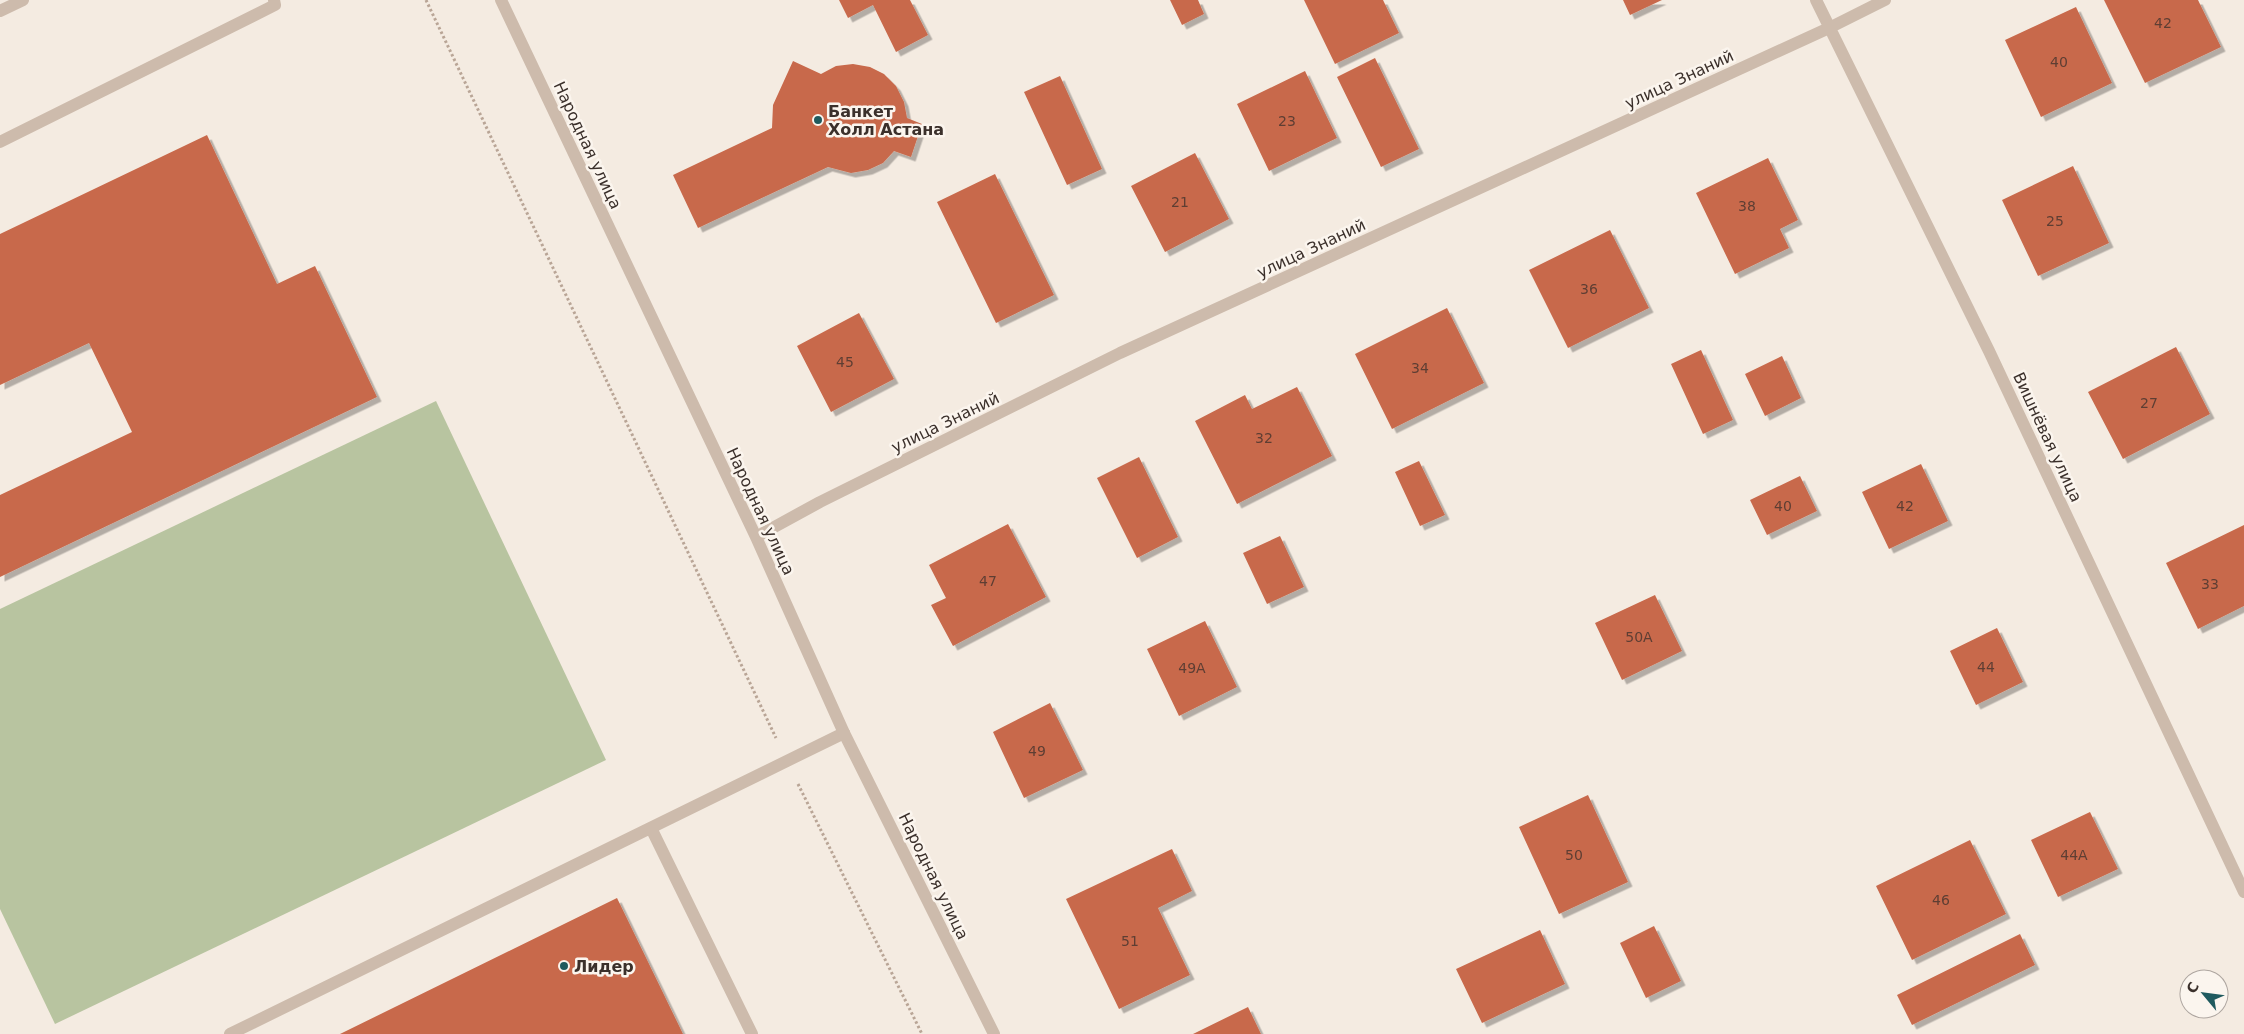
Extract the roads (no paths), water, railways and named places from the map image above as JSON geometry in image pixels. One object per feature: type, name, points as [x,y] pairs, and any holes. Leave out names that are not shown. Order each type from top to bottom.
[{"type":"street","points":[[0,11],[23,0]]},
{"type":"street","points":[[0,142],[275,5],[274,0]]},
{"type":"street","name":"Народная улица","points":[[501,0],[756,537],[844,733],[994,1034]]},
{"type":"street","name":"Вишнёвая улица","points":[[1816,0],[1989,351],[2244,892]]},
{"type":"street","name":"улица Знаний","points":[[756,537],[820,502],[1120,353],[1829,28],[1885,0]]},
{"type":"street","points":[[230,1034],[844,733]]},
{"type":"street","points":[[651,828],[752,1034]]},
{"type":"place","name":"Банкет Холл Астана","points":[[818,120]]},
{"type":"place","name":"Лидер","points":[[564,966]]}]
